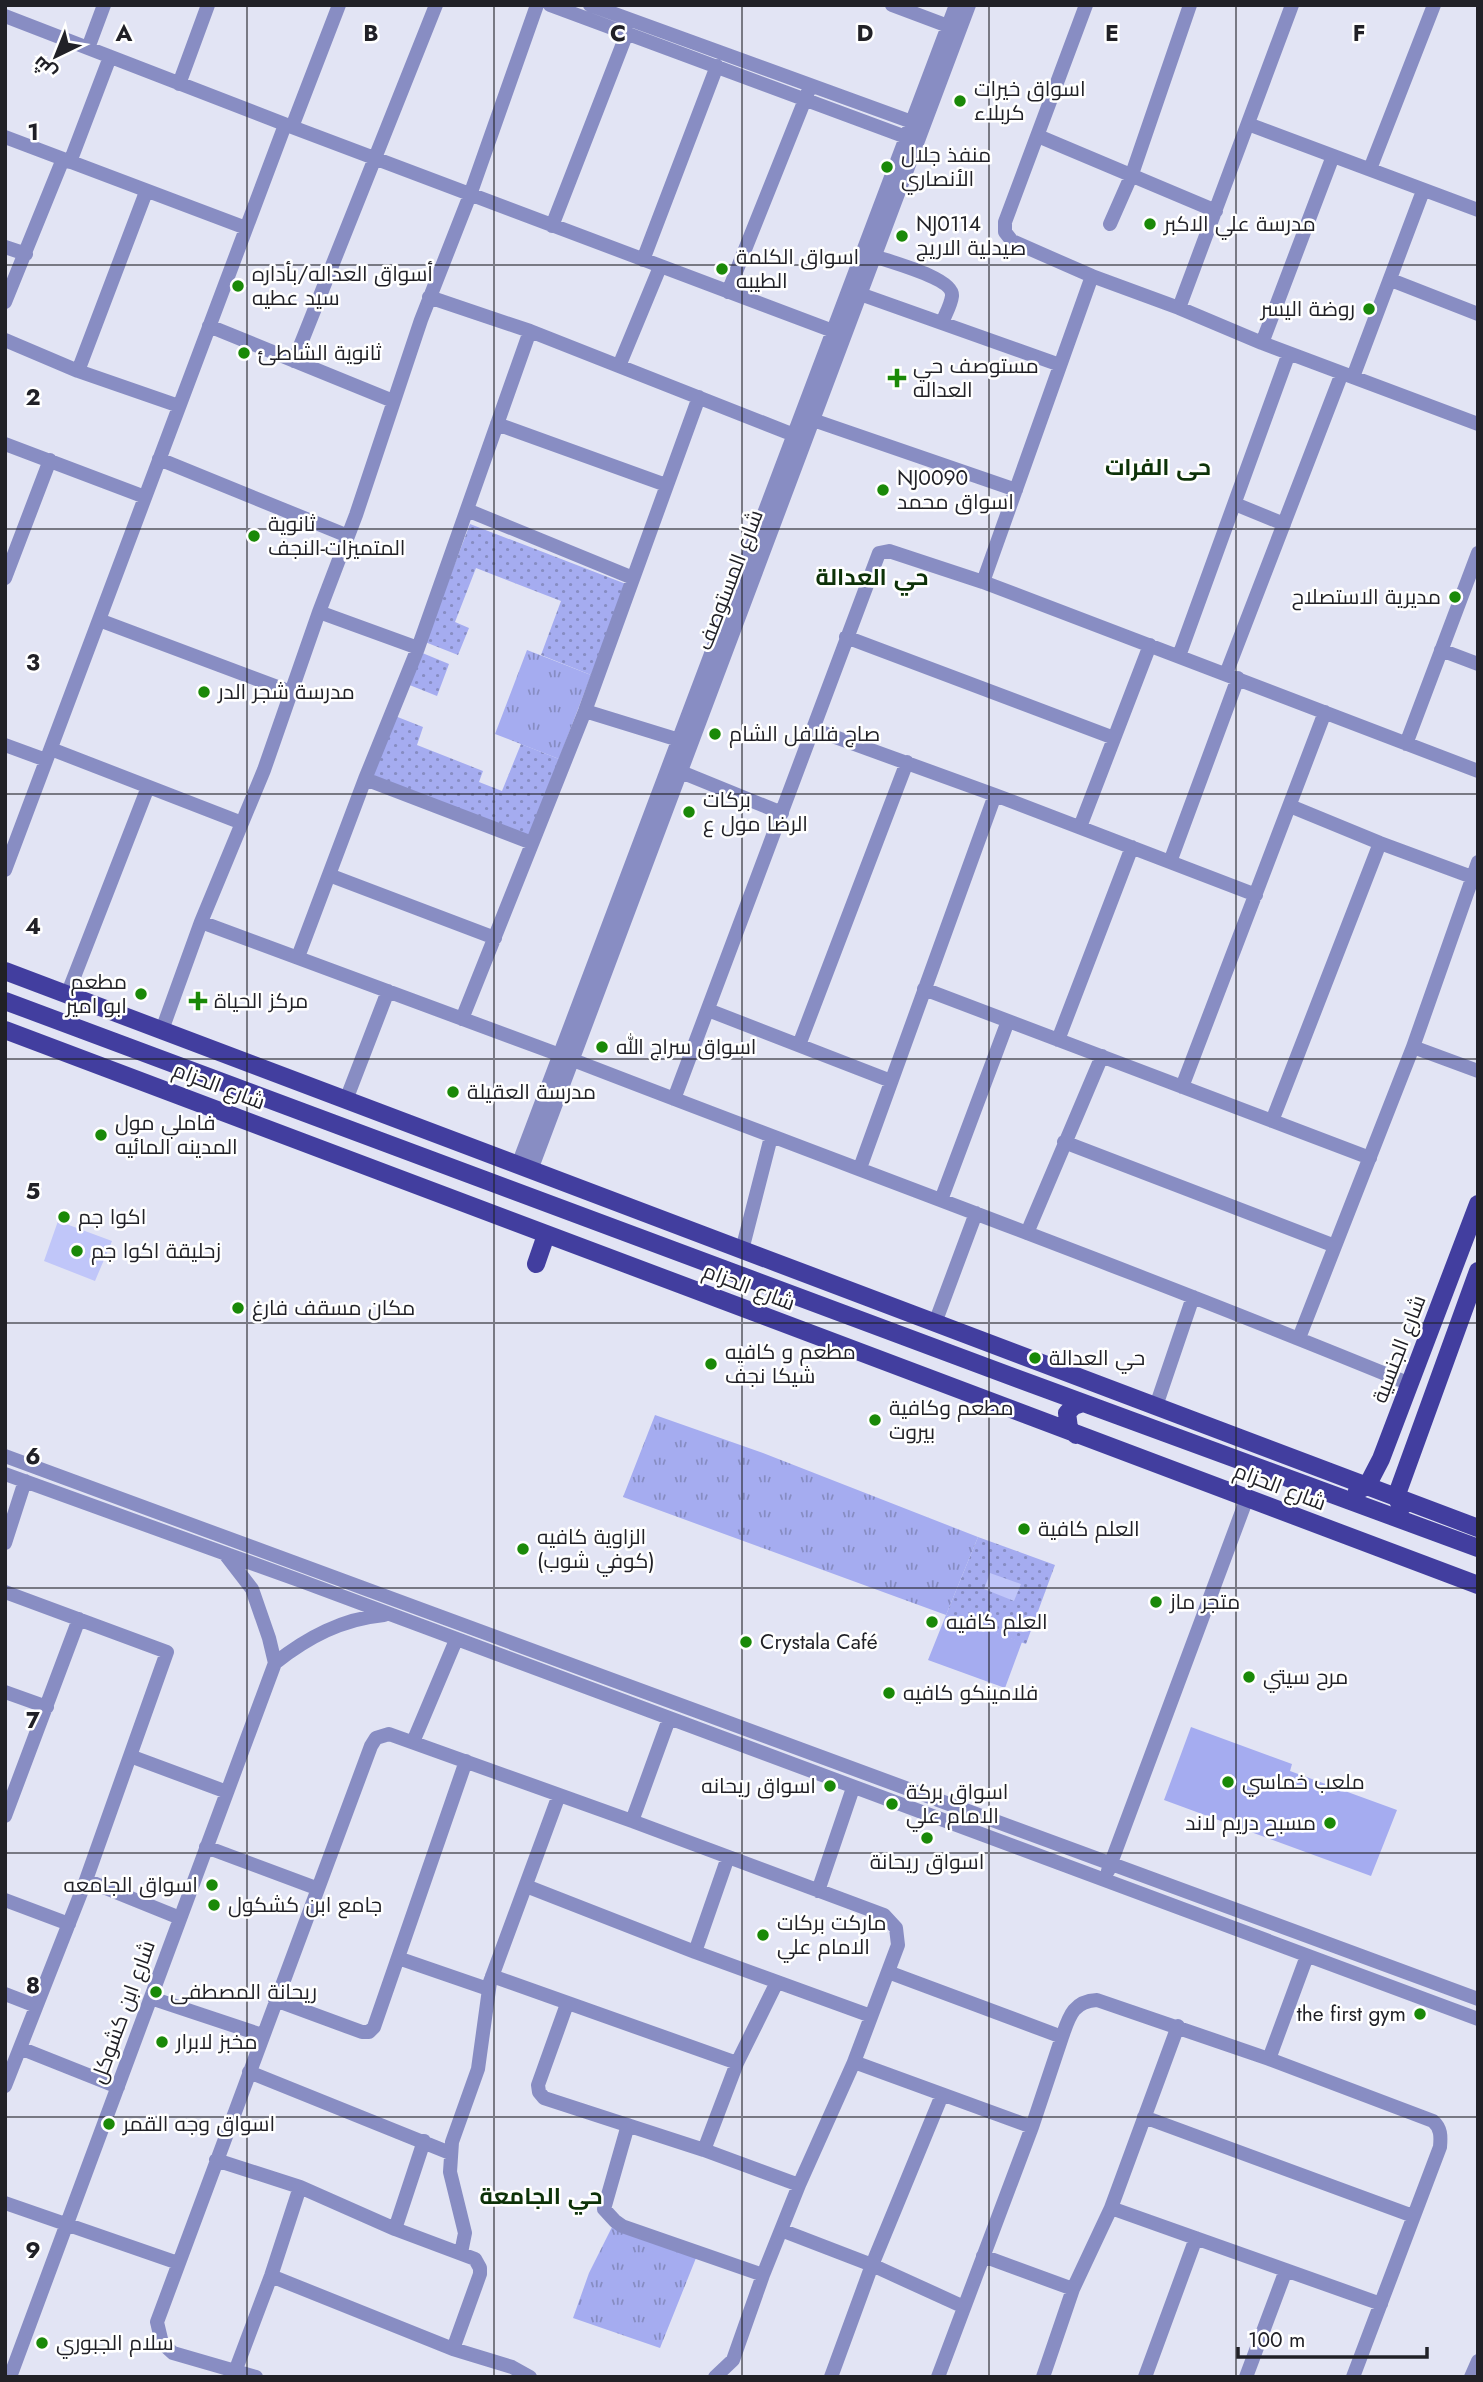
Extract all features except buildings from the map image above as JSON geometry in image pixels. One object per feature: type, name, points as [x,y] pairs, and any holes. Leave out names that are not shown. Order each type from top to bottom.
[{"type":"main road","points":[[5,971],[1478,1528]]},
{"type":"main road","name":"شارع الحزام","points":[[5,1001],[1478,1548]]},
{"type":"main road","name":"شارع الحزام","points":[[5,1030],[1478,1585]]},
{"type":"main road","points":[[216,1079],[226,1055]]},
{"type":"main road","points":[[338,1155],[346,1155],[355,1147],[354,1135],[348,1129]]},
{"type":"main road","points":[[390,1175],[382,1166],[382,1157],[387,1151],[399,1149]]},
{"type":"main road","name":"شارع الجنسية","points":[[1367,1486],[1381,1459],[1478,1204]]},
{"type":"main road","points":[[536,1264],[546,1235]]},
{"type":"main road","points":[[747,1252],[813,1302]]},
{"type":"main road","points":[[1410,1522],[1396,1497],[1478,1271]]},
{"type":"main road","points":[[1023,1414],[1037,1410],[1041,1401],[1039,1391],[1032,1384]]},
{"type":"main road","points":[[1076,1435],[1069,1428],[1067,1413],[1074,1406],[1083,1403]]},
{"type":"main road","points":[[1346,1499],[1367,1486]]},
{"type":"street","points":[[88,48],[104,5]]},
{"type":"street","points":[[179,84],[208,5]]},
{"type":"street","points":[[5,870],[9,850],[48,755],[246,228],[339,5]]},
{"type":"street","points":[[294,361],[436,5]]},
{"type":"street","points":[[162,1030],[201,922],[264,770],[348,536],[429,297],[470,195],[537,5]]},
{"type":"street","points":[[550,5],[717,66],[912,122]]},
{"type":"street","points":[[590,5],[616,10],[906,136]]},
{"type":"street","points":[[892,5],[948,26]]},
{"type":"street","name":"شارع المستوصف","points":[[644,851],[681,772],[774,505],[794,435],[956,5]]},
{"type":"street","name":"شارع المستوصف","points":[[525,1168],[644,851],[679,740],[774,505],[813,420],[968,5]]},
{"type":"street","points":[[1086,5],[1005,222],[1005,232],[1012,241],[1262,344],[1478,424]]},
{"type":"street","points":[[1110,224],[1132,174],[1190,5]]},
{"type":"street","points":[[1179,308],[1292,5]]},
{"type":"street","points":[[1370,169],[1434,5]]},
{"type":"street","points":[[5,16],[288,126],[833,331]]},
{"type":"street","points":[[552,226],[627,33]]},
{"type":"street","points":[[5,302],[110,57]]},
{"type":"street","points":[[643,260],[717,66]]},
{"type":"street","points":[[728,292],[808,93]]},
{"type":"street","points":[[1248,124],[1478,210]]},
{"type":"street","points":[[1038,136],[1216,211]]},
{"type":"street","points":[[5,137],[246,228]]},
{"type":"street","points":[[1262,344],[1334,156]]},
{"type":"street","points":[[1170,862],[1284,524],[1391,280],[1423,191]]},
{"type":"street","points":[[78,371],[146,192]]},
{"type":"street","points":[[5,247],[26,254]]},
{"type":"street","points":[[874,256],[943,281],[953,295],[942,323]]},
{"type":"street","points":[[619,366],[660,267]]},
{"type":"street","points":[[983,582],[1092,276]]},
{"type":"street","points":[[1391,280],[1478,314]]},
{"type":"street","points":[[860,294],[1060,365]]},
{"type":"street","points":[[429,297],[530,331],[794,435]]},
{"type":"street","points":[[209,326],[393,401]]},
{"type":"street","points":[[298,957],[418,648],[530,331]]},
{"type":"street","points":[[5,340],[78,371],[179,406]]},
{"type":"street","points":[[1179,656],[1289,353]]},
{"type":"street","points":[[462,1019],[584,711],[699,397]]},
{"type":"street","points":[[813,420],[1016,490]]},
{"type":"street","points":[[497,424],[666,485]]},
{"type":"street","points":[[5,444],[145,496]]},
{"type":"street","points":[[159,459],[348,536]]},
{"type":"street","points":[[5,578],[50,460]]},
{"type":"street","points":[[1235,504],[1284,524]]},
{"type":"street","points":[[467,510],[633,578]]},
{"type":"street","points":[[674,1100],[879,553],[889,551],[983,582],[1478,771]]},
{"type":"street","points":[[1406,744],[1478,553]]},
{"type":"street","points":[[319,612],[418,648]]},
{"type":"street","points":[[99,620],[291,692]]},
{"type":"street","points":[[846,637],[1114,738]]},
{"type":"street","points":[[1080,827],[1150,645]]},
{"type":"street","points":[[1441,650],[1478,664]]},
{"type":"street","points":[[584,711],[679,740]]},
{"type":"street","points":[[1182,1087],[1325,712]]},
{"type":"street","points":[[813,729],[1256,895]]},
{"type":"street","points":[[5,745],[48,755],[148,787],[242,823]]},
{"type":"street","points":[[799,1045],[906,762]]},
{"type":"street","points":[[681,772],[782,813]]},
{"type":"street","points":[[365,779],[532,843]]},
{"type":"street","points":[[67,995],[148,787]]},
{"type":"street","points":[[860,1168],[995,795]]},
{"type":"street","points":[[1290,806],[1472,877]]},
{"type":"street","points":[[1272,1121],[1380,843]]},
{"type":"street","points":[[1058,1040],[1132,847]]},
{"type":"street","points":[[1299,1338],[1413,1047],[1478,862]]},
{"type":"street","points":[[329,875],[495,938]]},
{"type":"street","points":[[201,922],[860,1168],[1299,1338],[1410,1384]]},
{"type":"street","points":[[924,989],[1370,1157]]},
{"type":"street","points":[[346,1100],[388,991]]},
{"type":"street","points":[[708,1010],[891,1081]]},
{"type":"street","points":[[941,1200],[1008,1021]]},
{"type":"street","points":[[1413,1047],[1478,1072]]},
{"type":"street","points":[[1027,1233],[1102,1056]]},
{"type":"street","points":[[747,1252],[771,1137]]},
{"type":"street","points":[[1065,1142],[1335,1246]]},
{"type":"street","points":[[935,1323],[975,1213]]},
{"type":"street","points":[[1156,1406],[1193,1297]]},
{"type":"street","points":[[5,1456],[1478,1999]]},
{"type":"street","points":[[5,1474],[1478,2020]]},
{"type":"street","points":[[5,1543],[25,1481]]},
{"type":"street","points":[[1104,1882],[1247,1498]]},
{"type":"street","points":[[225,1554],[252,1589],[275,1662],[299,1644],[337,1626],[361,1617],[388,1614]]},
{"type":"street","points":[[5,1592],[167,1652],[86,1880],[5,2086]]},
{"type":"street","points":[[5,1816],[9,1793],[47,1707],[79,1619]]},
{"type":"street","points":[[413,1742],[456,1640]]},
{"type":"street","name":"شارع ابن كشوكل","points":[[10,2377],[275,1662]]},
{"type":"street","points":[[581,1686],[587,1671]]},
{"type":"street","points":[[5,1692],[47,1707]]},
{"type":"street","points":[[632,1821],[669,1719]]},
{"type":"street","points":[[256,2377],[236,2369],[180,2356],[162,2343],[157,2322],[316,1888],[373,1742],[388,1734],[884,1915],[893,1923],[898,1939],[854,2062],[799,2185],[733,2360],[715,2377]]},
{"type":"street","points":[[130,1756],[227,1792]]},
{"type":"street","points":[[275,2000],[362,2032],[369,2032],[374,2027],[466,1761]]},
{"type":"street","points":[[818,1891],[853,1788]]},
{"type":"street","points":[[461,2253],[465,2233],[450,2172],[450,2153],[478,2069],[490,1982],[559,1795]]},
{"type":"street","points":[[206,1847],[316,1888]]},
{"type":"street","points":[[695,1952],[728,1857]]},
{"type":"street","points":[[86,1880],[180,1919]]},
{"type":"street","points":[[526,1886],[695,1952],[871,2016]]},
{"type":"street","points":[[5,1900],[69,1924]]},
{"type":"street","points":[[1269,2059],[1307,1956]]},
{"type":"street","points":[[398,1958],[567,2004],[737,2063]]},
{"type":"street","points":[[888,1972],[1062,2037]]},
{"type":"street","points":[[704,2150],[737,2063],[777,1982]]},
{"type":"street","points":[[5,1994],[36,2006]]},
{"type":"street","points":[[150,1998],[262,2035]]},
{"type":"street","points":[[938,2377],[1032,2127],[1072,2010],[1087,2000],[1097,2000],[1269,2059],[1433,2121],[1437,2125],[1441,2134],[1440,2147],[1353,2377]]},
{"type":"street","points":[[567,2004],[539,2081],[539,2092],[547,2099],[704,2150],[799,2185]]},
{"type":"street","points":[[1044,2377],[1073,2289],[1111,2208],[1178,2026]]},
{"type":"street","points":[[20,2048],[118,2087]]},
{"type":"street","points":[[854,2062],[1032,2127]]},
{"type":"street","points":[[248,2072],[450,2153]]},
{"type":"street","points":[[831,2377],[942,2095]]},
{"type":"street","points":[[1144,2117],[1413,2216]]},
{"type":"street","points":[[628,2125],[604,2209],[608,2214],[622,2226],[763,2275]]},
{"type":"street","points":[[394,2229],[424,2141]]},
{"type":"street","points":[[216,2160],[300,2187],[394,2229],[475,2259],[481,2271],[453,2348]]},
{"type":"street","points":[[236,2369],[271,2276],[300,2187]]},
{"type":"street","points":[[5,2203],[178,2263]]},
{"type":"street","points":[[1111,2208],[1381,2304]]},
{"type":"street","points":[[781,2230],[873,2265],[964,2307]]},
{"type":"street","points":[[1145,2377],[1196,2238]]},
{"type":"street","points":[[983,2256],[1073,2289]]},
{"type":"street","points":[[1245,2377],[1286,2270]]},
{"type":"street","points":[[271,2276],[453,2348],[512,2367],[530,2377]]},
{"type":"street","points":[[1471,2377],[1478,2361]]},
{"type":"green space","points":[[470,524],[626,584],[591,675],[541,655],[561,601],[476,568],[455,622],[469,628],[458,655],[425,642]]},
{"type":"green space","points":[[527,650],[591,675],[559,759],[495,734]]},
{"type":"green space","points":[[420,652],[449,664],[437,696],[407,684]]},
{"type":"green space","points":[[395,716],[423,727],[417,745],[483,771],[479,782],[502,791],[521,744],[559,759],[529,836],[372,775]]},
{"type":"green space","points":[[655,1415],[763,1453],[978,1537],[946,1615],[623,1497]]},
{"type":"green space","points":[[978,1537],[1055,1565],[1026,1644],[946,1615]]},
{"type":"green space","points":[[946,1615],[1022,1642],[1005,1688],[928,1660]]},
{"type":"green space","points":[[1191,1727],[1292,1764],[1290,1771],[1397,1810],[1371,1876],[1164,1800]]},
{"type":"green space","points":[[615,2221],[698,2253],[660,2348],[573,2318],[589,2273]]},
{"type":"shaded area","name":"زحليقة اكوا جم","points":[[58,1221],[112,1241],[95,1281],[44,1261]]},
{"type":"shaded area","points":[[990,1573],[1021,1584],[1014,1601],[984,1589]]},
{"type":"place","name":"اسواق خيرات كربلاء","points":[[960,101]]},
{"type":"place","name":"منفذ جلال الأنصاري","points":[[887,167]]},
{"type":"place","name":"مدرسة علي الاكبر","points":[[1150,224]]},
{"type":"place","name":"NJ0114 صيدلية الاريج","points":[[902,236]]},
{"type":"place","name":"اسواق الكلمة الطيبه","points":[[722,269]]},
{"type":"place","name":"أسواق العداله/بأداره سيد عطيه","points":[[238,286]]},
{"type":"place","name":"روضة اليسر","points":[[1369,309]]},
{"type":"place","name":"ثانوية الشاطئ","points":[[244,353]]},
{"type":"place","name":"مستوصف حي العداله","points":[[897,378]]},
{"type":"place","name":"NJ0090 اسواق محمد","points":[[883,490]]},
{"type":"place","name":"ثانوية المتميزات-النجف","points":[[254,536]]},
{"type":"place","name":"مديرية الاستصلاح","points":[[1455,597]]},
{"type":"place","name":"مدرسة شجر الدر","points":[[204,692]]},
{"type":"place","name":"صاج فلافل الشام","points":[[715,734]]},
{"type":"place","name":"برکات الرضا مول ع","points":[[689,812]]},
{"type":"place","name":"مطعم ابو امير","points":[[141,994]]},
{"type":"place","name":"مركز الحياة","points":[[198,1001]]},
{"type":"place","name":"اسواق سراج الله","points":[[602,1047]]},
{"type":"place","name":"مدرسة العقيلة","points":[[453,1092]]},
{"type":"place","name":"فاملي مول المدينه المائيه","points":[[101,1135]]},
{"type":"place","name":"اكوا جم","points":[[64,1217]]},
{"type":"place","name":"زحليقة اكوا جم","points":[[77,1251]]},
{"type":"place","name":"مكان مسقف فارغ","points":[[238,1308]]},
{"type":"place","name":"حي العدالة","points":[[1035,1358]]},
{"type":"place","name":"مطعم و كافيه شيكا نجف","points":[[711,1364]]},
{"type":"place","name":"مطعم وكافية بيروت","points":[[875,1420]]},
{"type":"place","name":"العلم كافية","points":[[1024,1529]]},
{"type":"place","name":"الزاوية كافيه (كوفي شوب)","points":[[523,1549]]},
{"type":"place","name":"متجر ماز","points":[[1156,1602]]},
{"type":"place","name":"العلم كافيه","points":[[932,1622]]},
{"type":"place","name":"Crystala Café","points":[[746,1642]]},
{"type":"place","name":"مرح سيتي","points":[[1249,1677]]},
{"type":"place","name":"فلامينكو كافيه","points":[[889,1693]]},
{"type":"place","name":"ملعب خماسي","points":[[1228,1782]]},
{"type":"place","name":"اسواق ريحانه","points":[[830,1786]]},
{"type":"place","name":"اسواق بركة الامام علي","points":[[892,1804]]},
{"type":"place","name":"مسبح دريم لاند","points":[[1330,1823]]},
{"type":"place","name":"اسواق ريحانة","points":[[927,1838]]},
{"type":"place","name":"اسواق الجامعه","points":[[212,1885]]},
{"type":"place","name":"جامع ابن كشكول","points":[[214,1905]]},
{"type":"place","name":"ماركت بركات الامام علي","points":[[763,1935]]},
{"type":"place","name":"ريحانة المصطفى","points":[[156,1992]]},
{"type":"place","name":"the first gym","points":[[1420,2014]]},
{"type":"place","name":"مخبز لابرار","points":[[162,2042]]},
{"type":"place","name":"اسواق وجه القمر","points":[[109,2124]]},
{"type":"place","name":"سلام الجبوري","points":[[42,2343]]},
{"type":"district","name":"حی الفرات","points":[[1158,467]]},
{"type":"district","name":"حي العدالة","points":[[872,577]]},
{"type":"district","name":"حي الجامعة","points":[[541,2196]]}]
